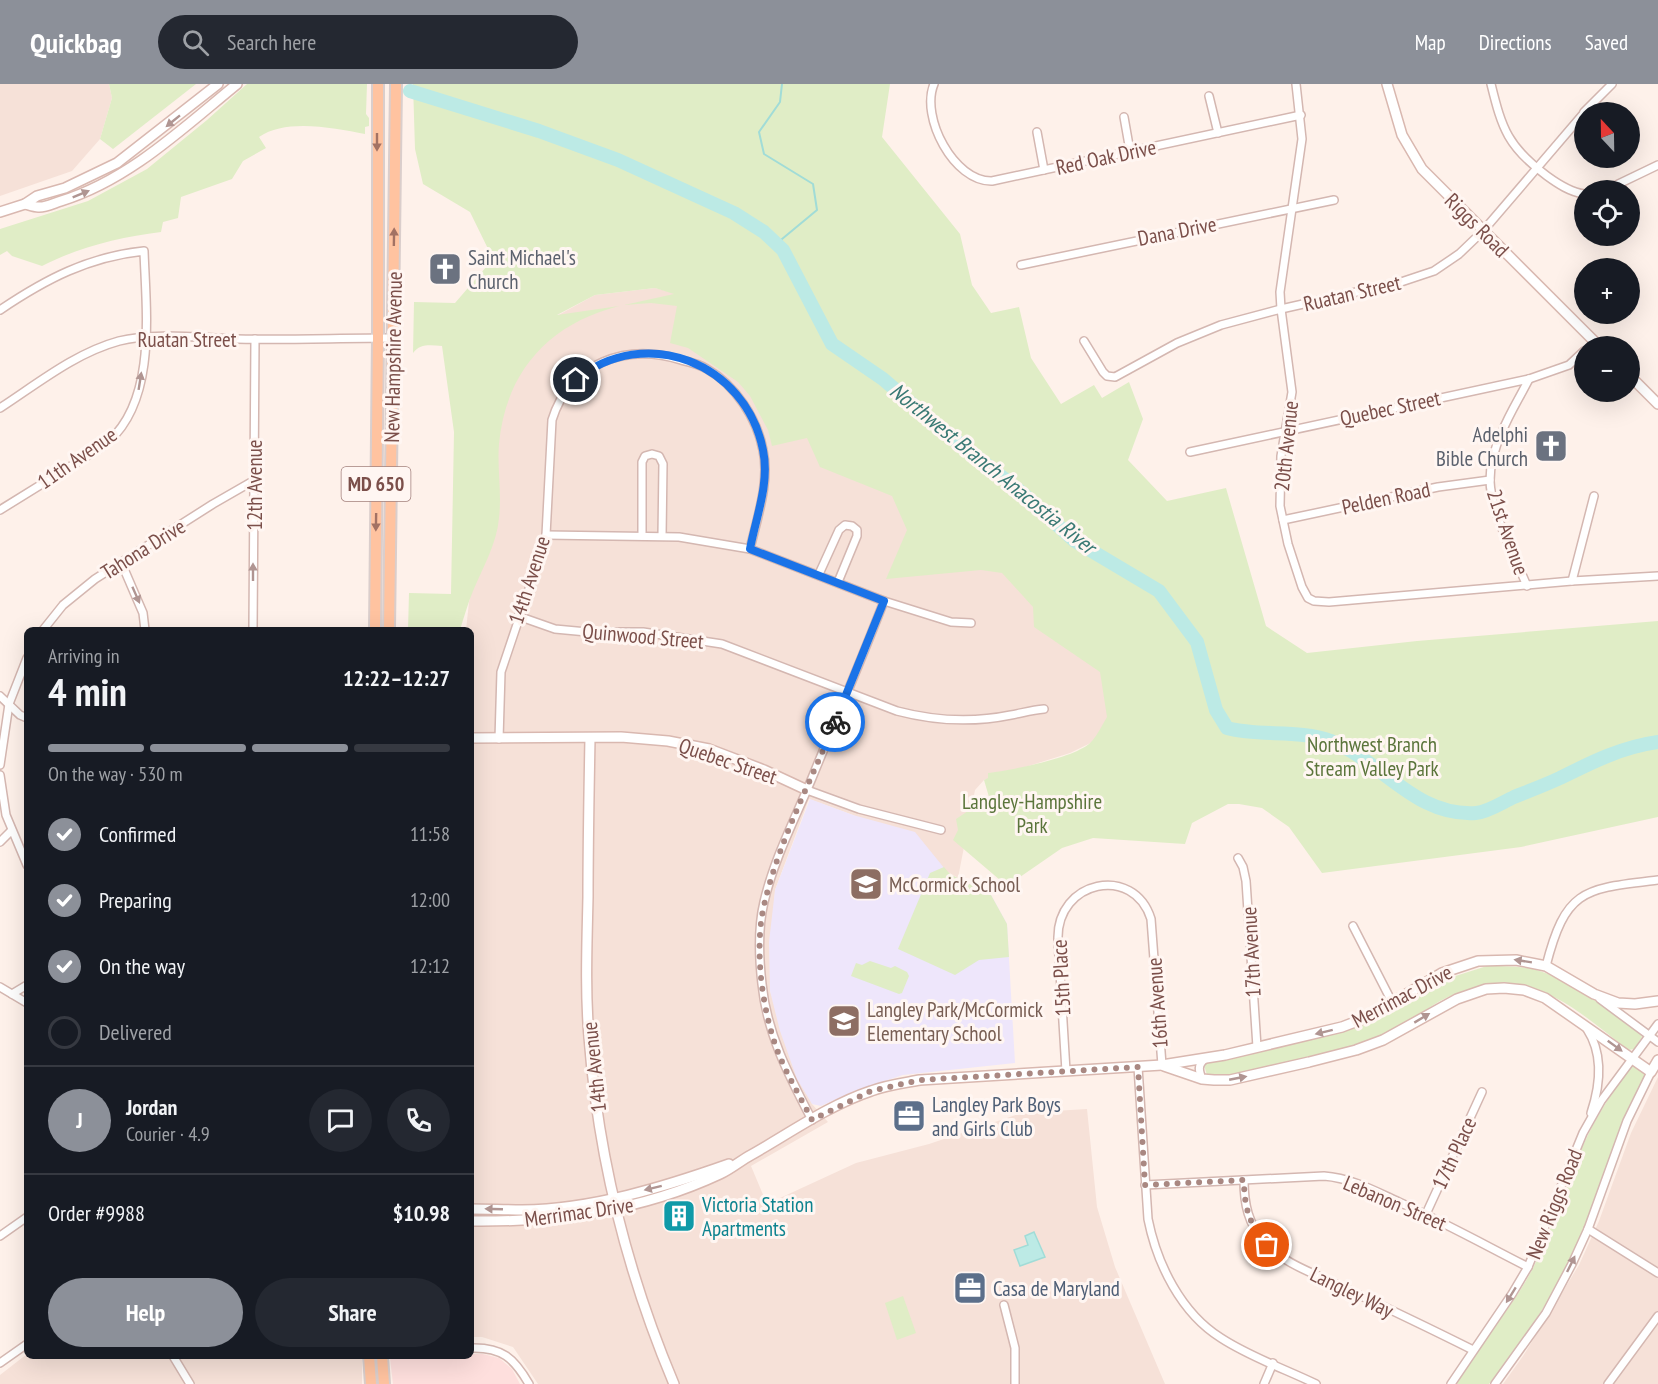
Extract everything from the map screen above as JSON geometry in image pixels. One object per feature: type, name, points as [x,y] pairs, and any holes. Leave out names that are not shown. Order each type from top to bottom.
[{"type":"main road","name":"New Hampshire Avenue","points":[[375,627],[378,84]]},
{"type":"main road","name":"New Hampshire Avenue","points":[[389,627],[396,84]]},
{"type":"main road","points":[[369,1359],[371,1384]]},
{"type":"main road","points":[[382,1359],[384,1384]]},
{"type":"street","points":[[0,212],[25,204],[37,196],[65,188],[117,163],[218,84]]},
{"type":"street","points":[[25,204],[40,208],[81,194],[120,174],[147,156],[237,84]]},
{"type":"street","name":"Red Oak Drive","points":[[934,84],[930,110],[935,128],[943,144],[960,167],[982,181],[1301,115]]},
{"type":"street","name":"20th Avenue","points":[[1296,84],[1302,139],[1281,283],[1281,309],[1292,385],[1281,456],[1279,490],[1283,520],[1298,579],[1308,598],[1314,601],[1329,602],[1658,576]]},
{"type":"street","name":"Riggs Road","points":[[1387,84],[1402,135],[1416,161],[1585,336]]},
{"type":"street","points":[[1491,84],[1500,118],[1509,140],[1536,168],[1558,184],[1574,190]]},
{"type":"street","name":"Ruatan Street","points":[[1593,102],[1612,84]]},
{"type":"street","points":[[1209,96],[1218,133]]},
{"type":"street","points":[[1124,117],[1130,151]]},
{"type":"street","name":"Ruatan Street","points":[[1084,341],[1105,375],[1115,377],[1196,334],[1240,319],[1401,282],[1434,271],[1460,254],[1483,231],[1574,124]]},
{"type":"street","points":[[1037,132],[1044,170]]},
{"type":"street","points":[[1627,180],[1658,165]]},
{"type":"street","name":"Dana Drive","points":[[1021,265],[1334,200]]},
{"type":"street","name":"11th Avenue","points":[[0,310],[32,288],[69,269],[144,251],[145,337],[140,387],[126,422],[108,441],[0,510]]},
{"type":"street","name":"Ruatan Street","points":[[0,408],[73,361],[122,340],[145,337],[393,338]]},
{"type":"street","name":"12th Avenue","points":[[253,627],[255,339]]},
{"type":"street","name":"14th Avenue","points":[[499,739],[501,672],[546,535],[552,420],[556,406],[576,380],[600,363],[635,353],[672,357],[707,369],[721,380],[743,403],[756,426],[763,449],[765,477],[750,549]]},
{"type":"street","name":"Quebec Street","points":[[1190,452],[1529,379],[1569,365],[1574,360]]},
{"type":"street","name":"21st Avenue","points":[[1527,585],[1499,520],[1490,480],[1493,458],[1501,433],[1529,379]]},
{"type":"street","points":[[1640,386],[1658,404]]},
{"type":"street","points":[[642,536],[642,462],[645,456],[652,454],[659,456],[663,464],[662,536]]},
{"type":"street","name":"Pelden Road","points":[[1283,520],[1438,487],[1490,480]]},
{"type":"street","name":"Tahona Drive","points":[[45,627],[63,605],[95,579],[253,481]]},
{"type":"street","points":[[1572,581],[1594,496]]},
{"type":"street","points":[[819,574],[839,530],[845,525],[852,526],[857,530],[857,536],[838,582]]},
{"type":"street","points":[[546,535],[679,537],[750,549],[884,601],[951,622],[971,623]]},
{"type":"street","points":[[121,562],[143,612],[145,627]]},
{"type":"street","points":[[812,1120],[783,1066],[764,1001],[761,961],[764,903],[787,835],[884,601]]},
{"type":"street","name":"Quinwood Street","points":[[519,616],[555,629],[587,632],[643,632],[722,644],[897,711],[933,719],[990,718],[1044,709]]},
{"type":"street","points":[[0,765],[9,704],[24,666]]},
{"type":"street","points":[[0,696],[24,717]]},
{"type":"street","name":"Quebec Street","points":[[474,738],[650,738],[700,747],[764,770],[807,790],[859,809],[941,830]]},
{"type":"street","name":"14th Avenue","points":[[590,738],[586,970],[589,1037],[596,1098],[614,1198],[639,1294],[675,1384]]},
{"type":"street","points":[[0,776],[6,815],[24,857]]},
{"type":"street","points":[[0,842],[11,831]]},
{"type":"street","name":"17th Avenue","points":[[1238,858],[1246,880],[1257,1047]]},
{"type":"street","points":[[1546,966],[1552,940],[1561,920],[1572,905],[1584,895],[1609,886],[1658,880]]},
{"type":"street","name":"15th Place","points":[[1066,1071],[1058,931],[1067,904],[1088,889],[1114,886],[1122,888],[1138,897],[1149,912],[1153,940]]},
{"type":"street","points":[[1353,926],[1392,1002]]},
{"type":"street","name":"16th Avenue","points":[[1153,940],[1162,1065]]},
{"type":"street","name":"Merrimac Drive","points":[[474,1221],[526,1221],[617,1210],[644,1203],[721,1174],[853,1098],[901,1083],[929,1079],[1162,1065],[1342,1028],[1368,1017],[1435,976],[1468,963],[1503,959],[1546,966],[1594,994],[1658,1042]]},
{"type":"street","points":[[0,987],[24,1001]]},
{"type":"street","points":[[12,994],[24,987]]},
{"type":"street","name":"Merrimac Drive","points":[[1162,1065],[1202,1079],[1230,1080],[1356,1050],[1383,1040],[1457,999],[1486,989],[1515,988],[1536,993],[1560,1006],[1651,1072]]},
{"type":"street","points":[[1594,994],[1609,1001],[1626,1004],[1658,1001]]},
{"type":"street","points":[[1579,1020],[1595,1046],[1599,1070],[1594,1103],[1583,1133]]},
{"type":"street","name":"New Riggs Road","points":[[1451,1384],[1528,1267],[1583,1133],[1601,1101],[1658,1024]]},
{"type":"street","points":[[1202,1079],[1199,1071],[1200,1065],[1207,1057]]},
{"type":"street","name":"New Riggs Road","points":[[1495,1384],[1546,1313],[1588,1229],[1628,1121],[1658,1060]]},
{"type":"street","points":[[1138,1067],[1148,1219],[1153,1242],[1170,1281],[1182,1300],[1219,1337],[1316,1384]]},
{"type":"street","name":"17th Place","points":[[1426,1214],[1482,1092]]},
{"type":"street","name":"Merrimac Drive","points":[[474,1209],[523,1210],[614,1198],[693,1178],[748,1157]]},
{"type":"street","name":"Lebanon Street","points":[[1145,1185],[1324,1176],[1340,1178],[1369,1188],[1426,1214],[1528,1267]]},
{"type":"street","name":"Langley Way","points":[[1244,1180],[1245,1203],[1250,1220],[1258,1234],[1274,1251],[1302,1268],[1473,1350]]},
{"type":"street","points":[[0,1236],[24,1219]]},
{"type":"street","points":[[1588,1229],[1658,1273]]},
{"type":"street","points":[[1004,1305],[1015,1348],[1015,1384]]},
{"type":"street","points":[[1608,1384],[1658,1316]]},
{"type":"street","points":[[0,1364],[24,1346]]},
{"type":"street","points":[[474,1348],[492,1349],[505,1354],[518,1366],[529,1384]]},
{"type":"street","points":[[175,1359],[190,1384]]},
{"type":"street","points":[[1264,1384],[1273,1363]]},
{"type":"shaded area","points":[[0,84],[109,84],[112,98],[100,139],[72,171],[0,196]]},
{"type":"shaded area","points":[[655,288],[693,298],[743,383],[993,557],[1113,681],[1113,732],[1070,753],[984,780],[975,790],[958,878],[853,815],[809,799],[775,890],[770,991],[812,1104],[828,1122],[751,1166],[767,1204],[856,1163],[929,1144],[1022,1113],[1087,1109],[1097,1207],[1115,1267],[1165,1384],[538,1384],[513,1347],[482,1337],[474,1337],[474,627],[466,627],[469,602],[483,538],[494,408],[553,318],[595,295]]},
{"type":"shaded area","points":[[810,799],[853,815],[915,832],[949,874],[991,895],[1007,924],[1015,1063],[903,1075],[854,1091],[821,1106],[812,1104],[797,1079],[780,1031],[770,991],[769,942],[775,890]]},
{"type":"shaded area","points":[[1658,1077],[1658,1384],[1503,1384],[1579,1265],[1599,1221],[1631,1133]]},
{"type":"shaded area","points":[[474,1354],[483,1354],[499,1358],[512,1369],[520,1384],[393,1384],[390,1359],[474,1359]]},
{"type":"shaded area","points":[[24,1356],[24,1359],[362,1359],[362,1384],[0,1384],[0,1375]]},
{"type":"green space","points":[[109,84],[196,84],[113,149],[100,139],[112,98]]},
{"type":"green space","points":[[247,84],[367,84],[366,114],[369,118],[369,126],[365,127],[365,134],[311,126],[296,126],[270,131],[259,137],[266,148],[243,161],[232,179],[181,197],[178,218],[163,222],[161,232],[100,244],[70,253],[42,266],[12,256],[7,251],[0,255],[0,229],[88,201],[147,169]]},
{"type":"green space","name":"Northwest Branch Stream Valley Park","points":[[413,84],[890,84],[882,137],[960,234],[972,285],[991,313],[1019,307],[1031,358],[1061,404],[1094,385],[1102,398],[1129,382],[1143,419],[1128,460],[1167,501],[1226,488],[1266,626],[1307,653],[1417,641],[1658,621],[1658,817],[1521,847],[1322,873],[1289,827],[1262,808],[1228,804],[1192,823],[1185,844],[1093,838],[1062,848],[1007,886],[953,840],[958,830],[956,819],[989,797],[984,780],[988,778],[988,773],[1059,758],[1073,753],[1092,741],[1107,717],[1100,672],[1034,627],[1033,607],[1002,573],[981,570],[886,579],[907,530],[892,496],[820,467],[807,438],[772,446],[768,430],[750,396],[738,382],[688,348],[670,343],[677,306],[651,303],[624,305],[674,294],[655,288],[595,295],[557,315],[619,306],[594,314],[552,338],[535,354],[522,373],[511,394],[503,418],[499,444],[498,527],[493,546],[471,596],[461,627],[408,627],[409,593],[451,594],[454,432],[442,346],[422,346],[413,353],[414,302],[455,303],[493,259],[470,212],[423,184],[415,149]]},
{"type":"green space","points":[[944,867],[950,874],[991,895],[1007,924],[1009,957],[979,960],[955,975],[898,949],[930,873]]},
{"type":"green space","points":[[870,961],[891,968],[895,966],[907,972],[909,976],[902,993],[899,994],[851,976],[856,963],[862,965]]},
{"type":"green space","points":[[1487,966],[1533,969],[1562,980],[1640,1033],[1642,1037],[1634,1049],[1628,1050],[1586,1017],[1546,993],[1524,986],[1501,984],[1476,987],[1448,997],[1394,1031],[1349,1049],[1231,1076],[1207,1075],[1204,1065],[1208,1062],[1365,1025],[1446,979]]},
{"type":"green space","points":[[1636,1064],[1644,1069],[1645,1075],[1584,1228],[1561,1278],[1536,1319],[1489,1384],[1457,1384],[1526,1281],[1547,1237],[1592,1126],[1631,1066]]},
{"type":"green space","points":[[903,1296],[916,1333],[897,1340],[885,1303]]},
{"type":"water","points":[[1034,1232],[1045,1257],[1020,1266],[1014,1250],[1028,1245],[1025,1236]]},
{"type":"waterway","points":[[776,244],[817,210],[813,184],[764,154],[759,132],[780,102],[782,84]]},
{"type":"waterway","name":"Northwest Branch Anacostia River","points":[[410,91],[539,131],[618,160],[734,213],[764,232],[783,250],[832,344],[883,379],[1021,492],[1075,541],[1159,591],[1197,642],[1216,710],[1227,728],[1240,731],[1306,735],[1331,741],[1367,761],[1400,786],[1435,806],[1454,812],[1476,813],[1490,809],[1608,756],[1632,747],[1658,742]]},
{"type":"way so far","points":[[835,722],[787,835],[770,883],[764,903],[761,937],[761,982],[769,1024],[783,1066],[812,1120],[871,1091],[920,1080],[1138,1067],[1145,1185],[1244,1180],[1244,1198],[1248,1215],[1254,1228],[1267,1245]]},
{"type":"place","name":"Saint Michael's Church","points":[[445,269]]},
{"type":"place","name":"Adelphi Bible Church","points":[[1551,446]]},
{"type":"place","name":"McCormick School","points":[[866,884]]},
{"type":"place","name":"Langley Park/McCormick Elementary School","points":[[844,1021]]},
{"type":"place","name":"Langley Park Boys and Girls Club","points":[[909,1116]]},
{"type":"place","name":"Victoria Station Apartments","points":[[679,1216]]},
{"type":"place","name":"Casa de Maryland","points":[[970,1288]]},
{"type":"route","points":[[576,380],[600,363],[613,358],[635,353],[656,354],[707,369],[743,403],[756,426],[765,462],[765,477],[750,549],[884,601],[835,722]]},
{"type":"park label","name":"Langley-Hampshire Park","points":[[1032,813]]}]
